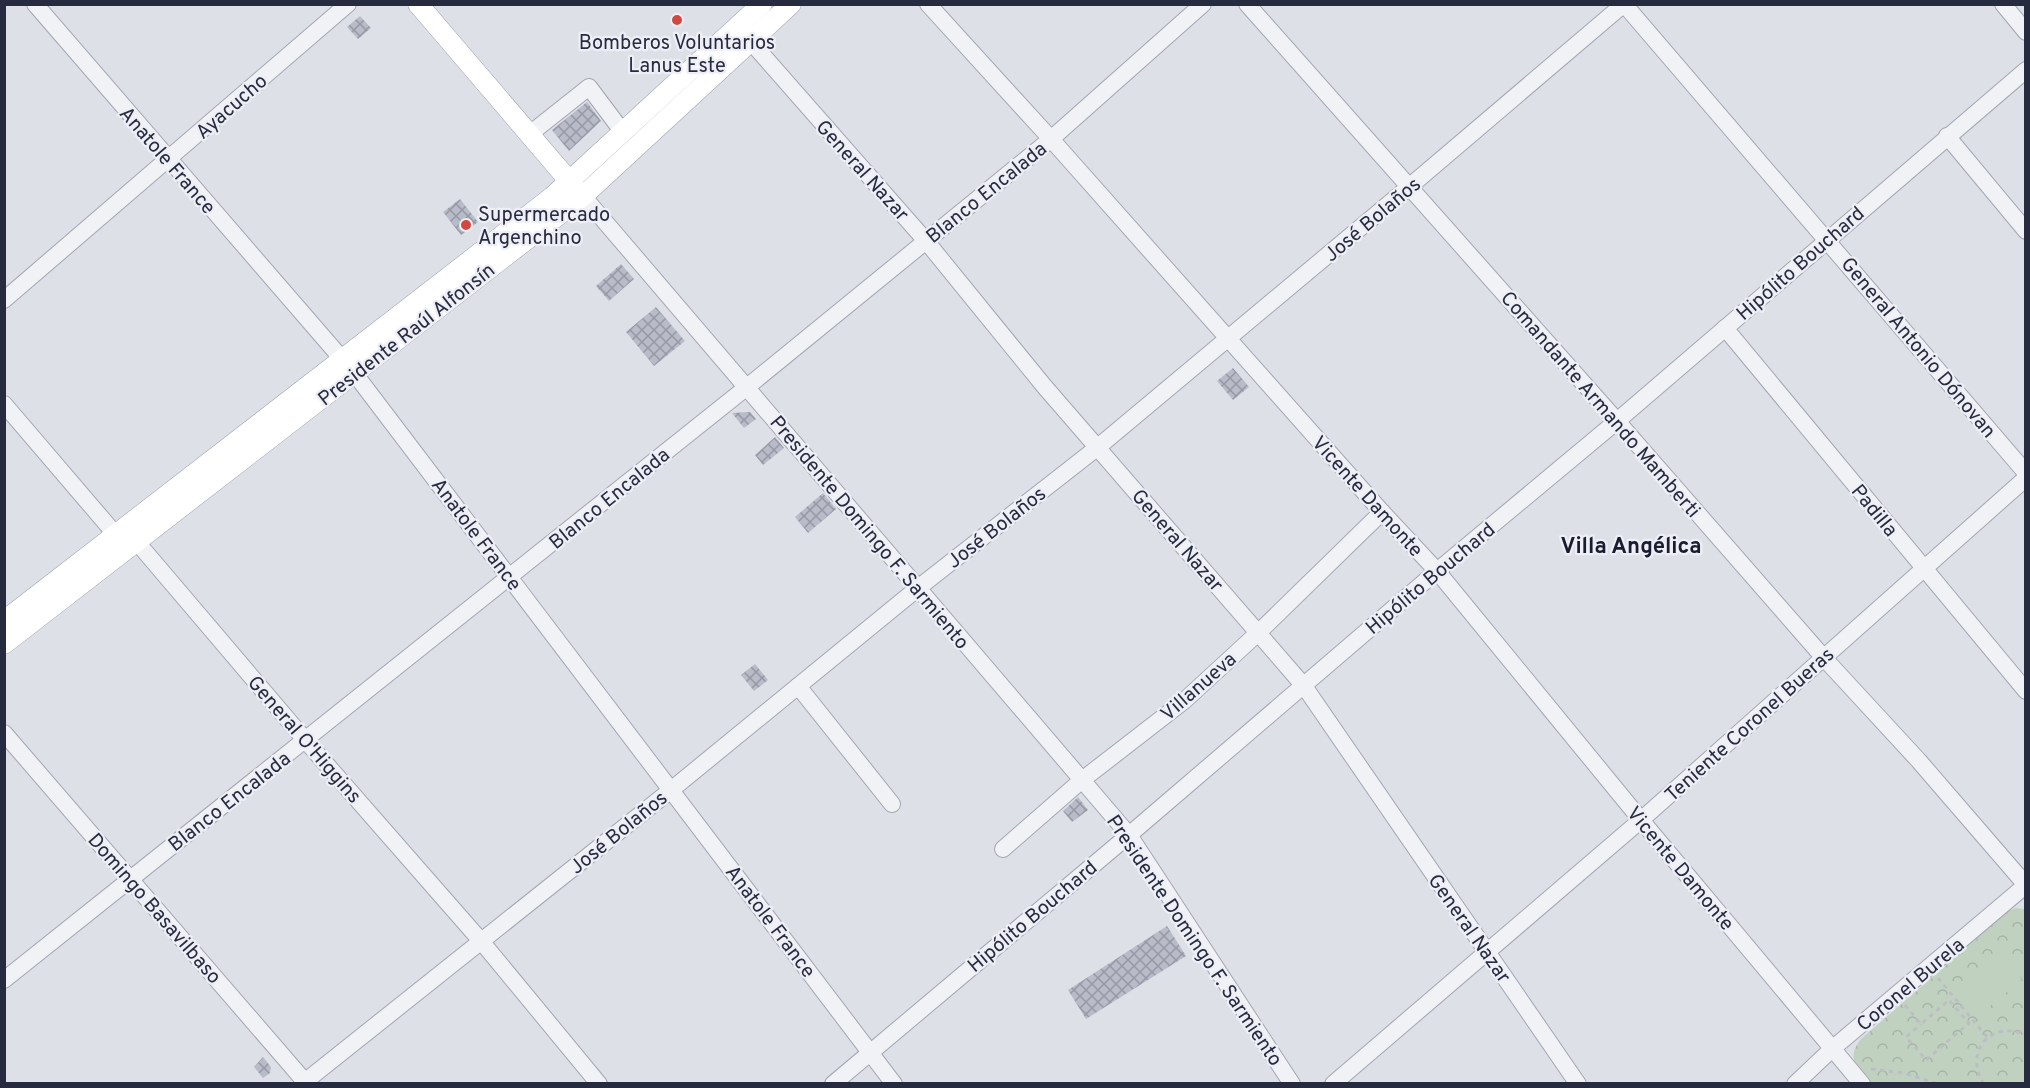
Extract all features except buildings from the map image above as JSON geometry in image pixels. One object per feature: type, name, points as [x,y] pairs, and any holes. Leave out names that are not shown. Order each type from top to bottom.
[{"type":"main road","name":"Presidente Domingo F. Sarmiento","points":[[418,4],[583,196]]},
{"type":"main road","name":"Presidente Raúl Alfonsín","points":[[4,621],[552,197],[762,4]]},
{"type":"main road","name":"Presidente Raúl Alfonsín","points":[[4,644],[355,375],[583,196],[751,44],[791,4]]},
{"type":"street","name":"Anatole France","points":[[35,4],[355,375],[894,1083]]},
{"type":"street","name":"Ayacucho","points":[[4,300],[348,4]]},
{"type":"street","name":"Vicente Damonte","points":[[928,4],[1437,571],[1641,820],[1857,1077]]},
{"type":"street","name":"Blanco Encalada","points":[[4,980],[747,387],[1051,139],[1203,4]]},
{"type":"street","name":"Comandante Armando Mamberti","points":[[1247,4],[1824,658],[1919,761],[2025,885]]},
{"type":"street","points":[[2003,4],[2025,32]]},
{"type":"street","name":"José Bolaños","points":[[304,1083],[671,790],[918,588],[1098,447],[1624,5]]},
{"type":"street","name":"General Antonio Dónovan","points":[[1624,5],[2025,472]]},
{"type":"street","name":"General Nazar","points":[[738,27],[926,241],[1044,386],[1304,686],[1578,1083]]},
{"type":"street","name":"Hipólito Bouchard","points":[[833,1083],[1129,836],[2025,70]]},
{"type":"street","points":[[531,134],[589,87],[622,131]]},
{"type":"street","points":[[1947,136],[2025,231]]},
{"type":"street","name":"Presidente Domingo F. Sarmiento","points":[[583,196],[1129,836],[1292,1083]]},
{"type":"street","name":"Padilla","points":[[1725,328],[2025,691]]},
{"type":"street","points":[[4,404],[116,535],[136,541]]},
{"type":"street","name":"Teniente Coronel Bueras","points":[[1333,1083],[1641,820],[2025,478]]},
{"type":"street","name":"Villanueva","points":[[1003,849],[1082,780],[1184,701],[1259,632],[1382,512]]},
{"type":"street","name":"General O'Higgins","points":[[136,541],[306,741],[481,941],[599,1083]]},
{"type":"street","points":[[798,686],[892,804]]},
{"type":"street","name":"Domingo Basavilbaso","points":[[4,733],[304,1083]]},
{"type":"street","name":"Coronel Burela","points":[[1795,1083],[2025,885]]},
{"type":"path","points":[[2025,926],[2025,952]]},
{"type":"path","points":[[1929,967],[1988,1037]]},
{"type":"path","points":[[1896,995],[1921,1024]]},
{"type":"path","points":[[1949,1000],[1969,1023],[1926,1060],[1906,1037],[1921,1024],[1949,1000]]},
{"type":"path","points":[[1984,1083],[1976,1066],[1981,1045],[1997,1032],[2017,1031],[2025,1035]]},
{"type":"path","points":[[1857,1077],[1886,1069],[1938,1083]]},
{"type":"green space","points":[[2016,908],[2025,909],[2025,1083],[1869,1083],[1854,1062],[1854,1052],[1861,1039],[2008,911]]},
{"type":"green space","points":[[2002,956],[2022,979],[1978,1016],[1959,993]]},
{"type":"place","name":"Bomberos Voluntarios Lanus Este","points":[[677,20]]},
{"type":"place","name":"Supermercado Argenchino","points":[[466,225]]},
{"type":"district","name":"Villa Angélica","points":[[1631,545]]}]
